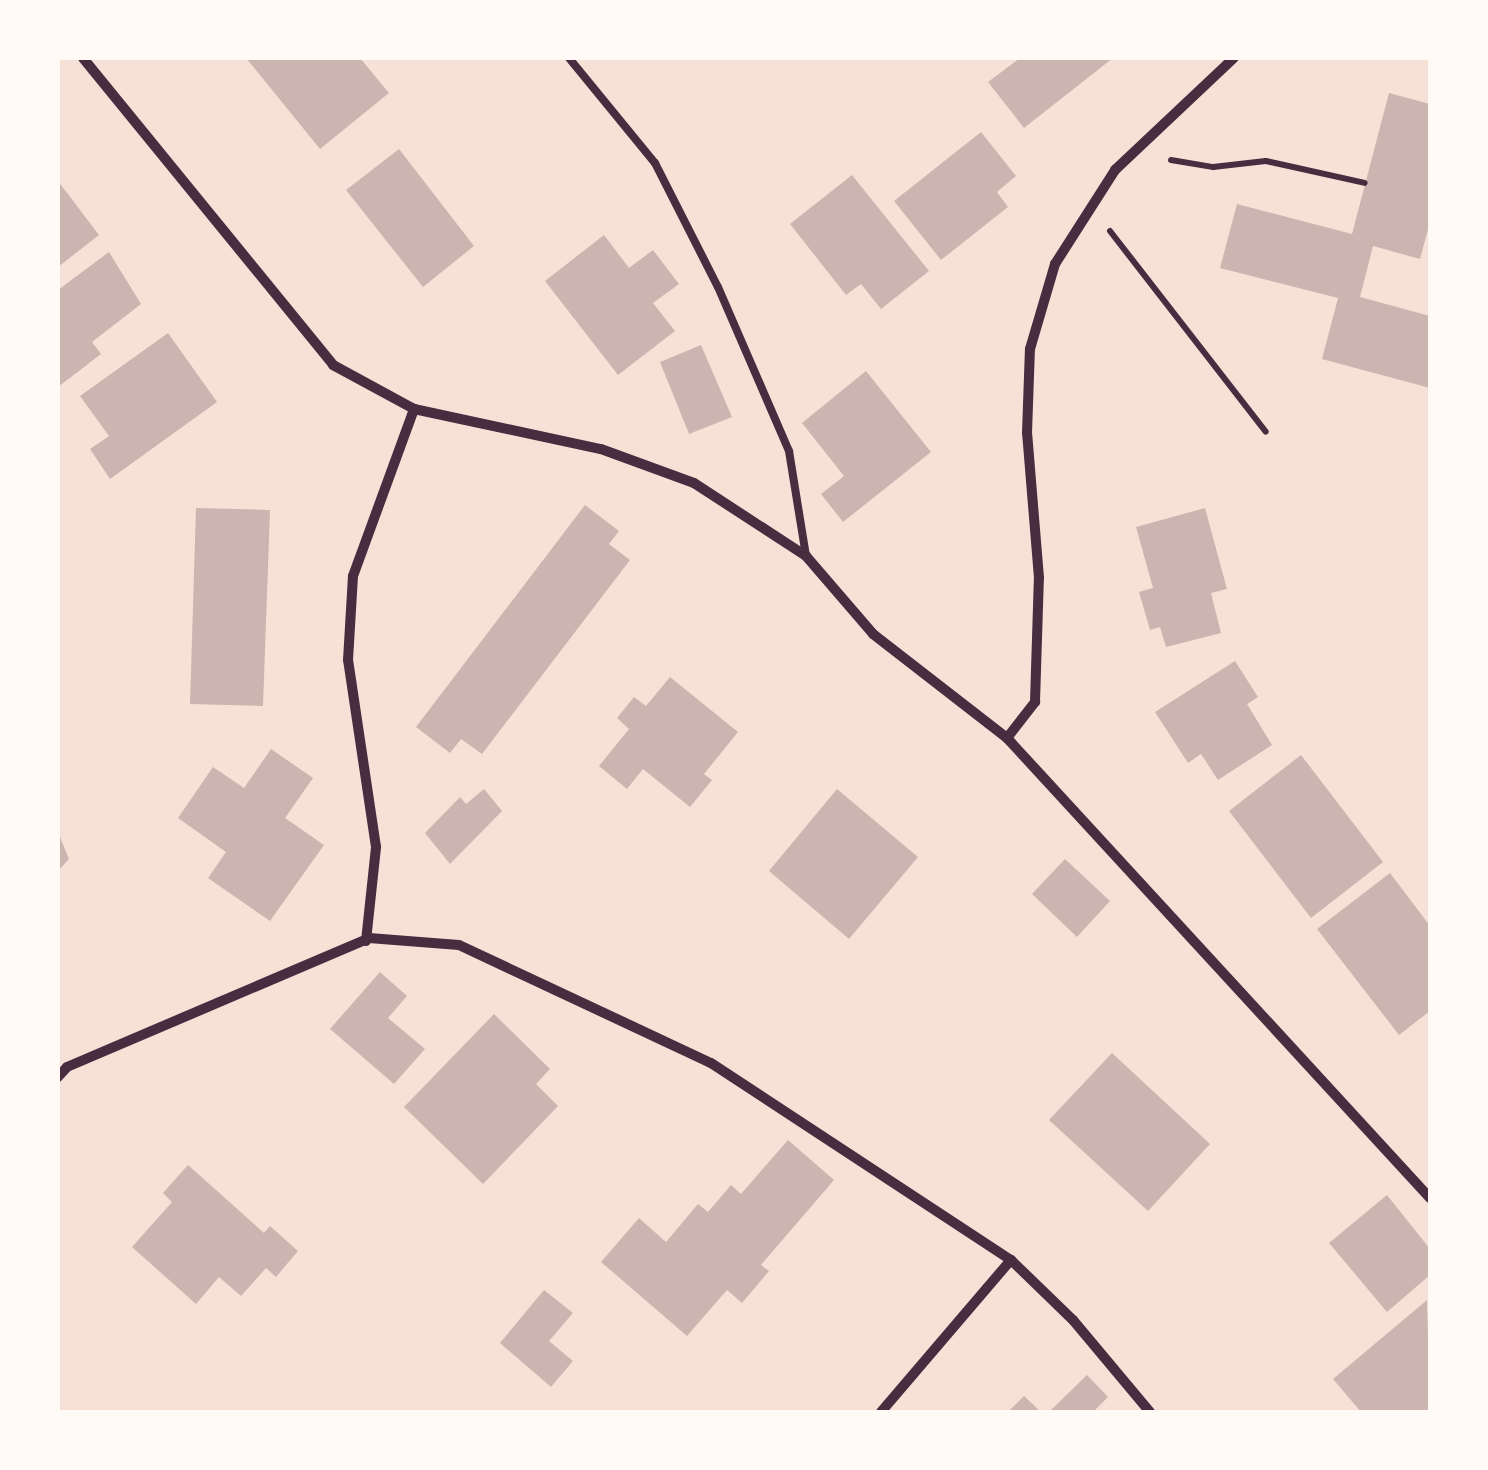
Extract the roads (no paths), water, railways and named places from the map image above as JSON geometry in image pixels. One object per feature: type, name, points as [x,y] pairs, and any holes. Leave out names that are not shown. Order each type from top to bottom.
[{"type":"street","points":[[82,58],[333,365],[414,409],[601,449],[694,483],[806,556],[873,634],[1007,738],[1430,1198]]},
{"type":"street","points":[[1007,738],[1035,702],[1039,578],[1027,433],[1030,349],[1055,264],[1130,154],[1234,58]]},
{"type":"street","points":[[366,941],[376,847],[348,660],[353,576],[414,409]]},
{"type":"street","points":[[58,1077],[67,1067],[366,941],[460,945],[712,1062],[1011,1260],[1073,1320],[1150,1412]]},
{"type":"street","points":[[58,1059],[67,1067]]},
{"type":"street","points":[[881,1412],[1011,1260]]},
{"type":"lane","points":[[569,58],[655,162],[718,287],[789,451],[806,556]]}]
